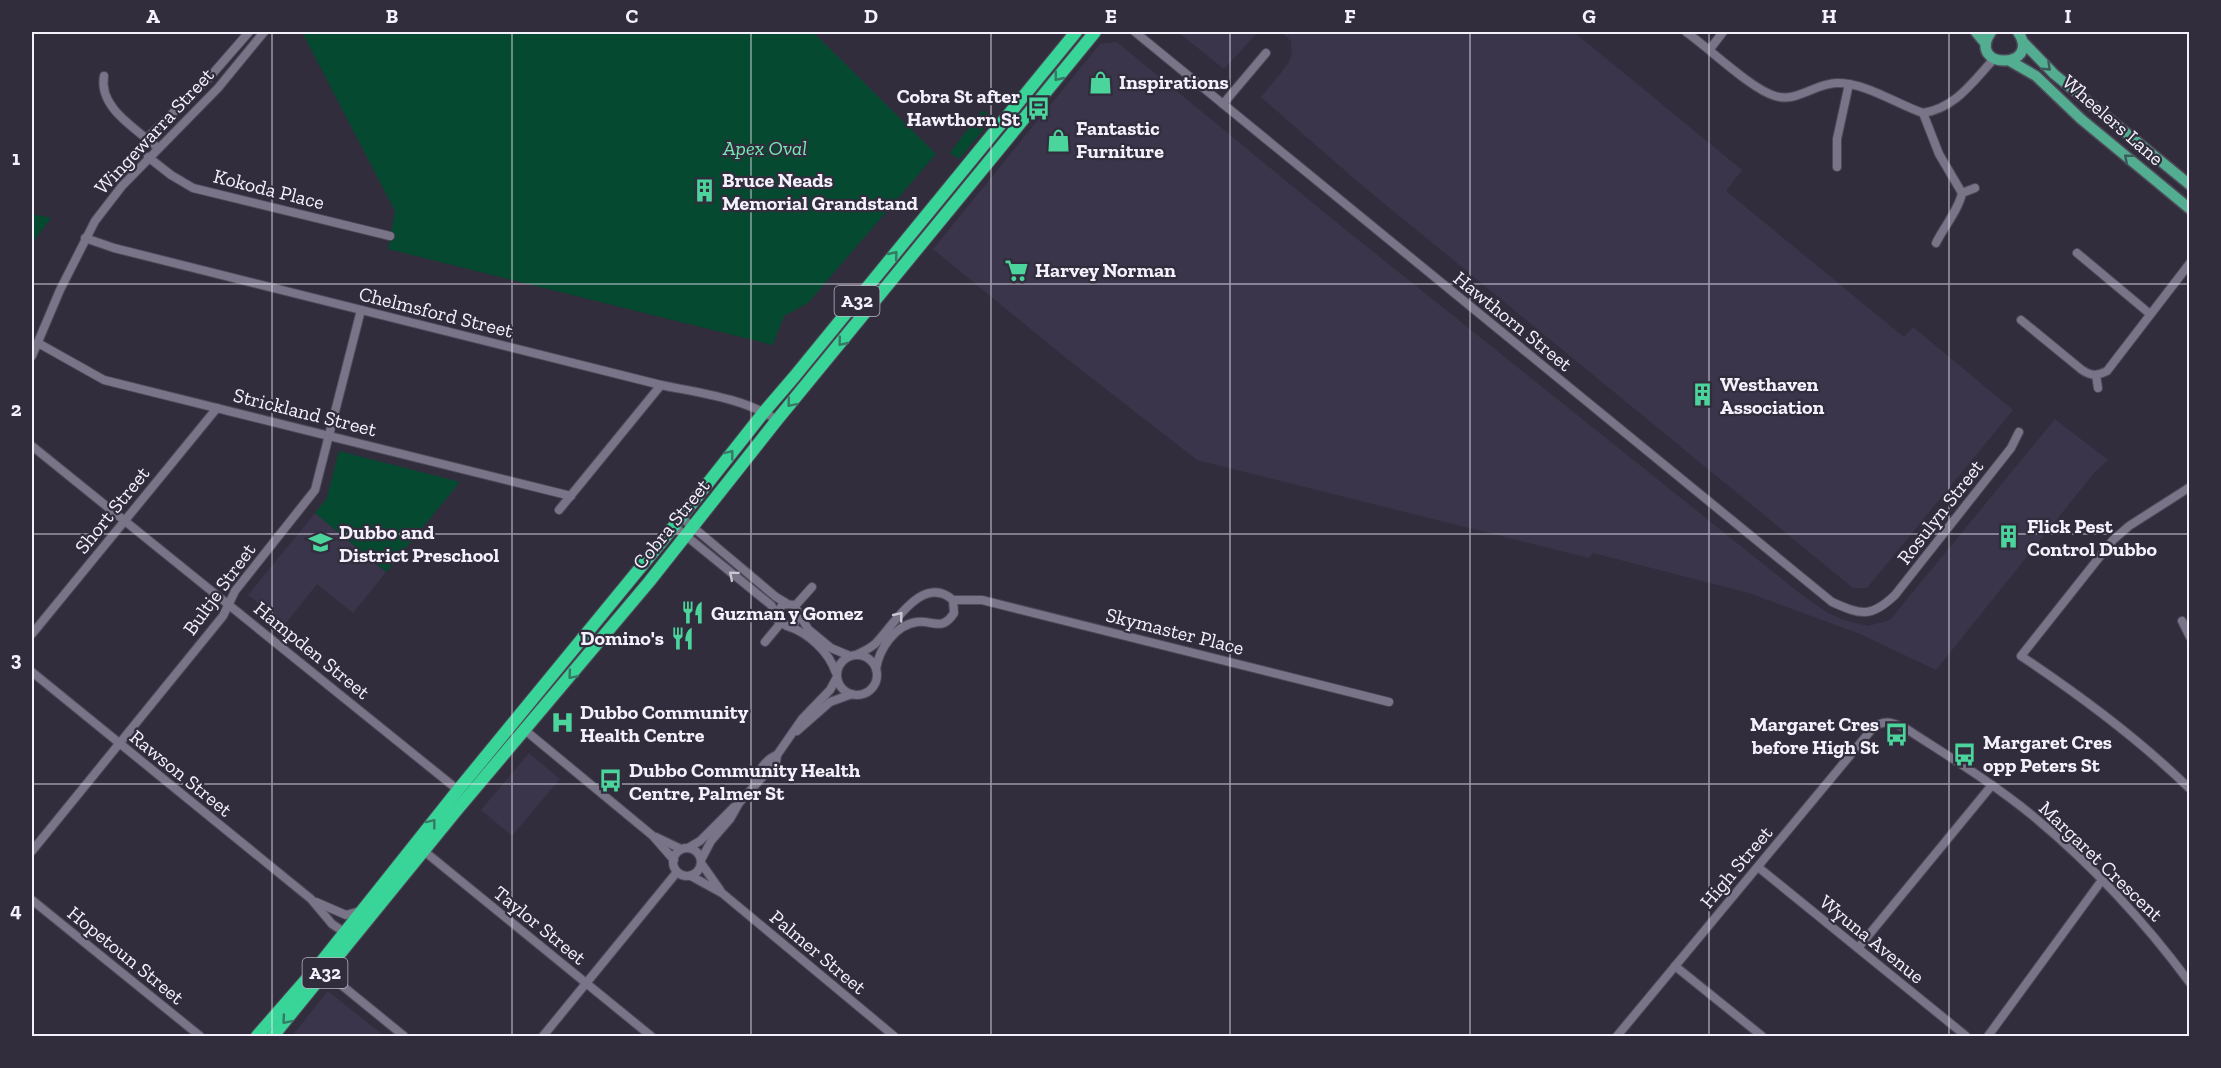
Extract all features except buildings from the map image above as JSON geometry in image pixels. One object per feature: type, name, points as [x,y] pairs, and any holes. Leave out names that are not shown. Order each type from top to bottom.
[{"type":"highway","name":"Cobra Street","points":[[273,1036],[458,790],[1076,32]]},
{"type":"highway","name":"Cobra Street","points":[[257,1036],[322,969],[344,933],[370,909],[424,851],[526,730],[690,532],[777,420],[1095,32]]},
{"type":"highway","points":[[495,747],[512,731],[526,730]]},
{"type":"highway","points":[[456,812],[460,801],[458,790],[470,788],[510,747]]},
{"type":"main road","points":[[1976,32],[1986,44]]},
{"type":"main road","points":[[1990,32],[1986,44],[1987,50],[1994,59],[2005,62],[2020,54],[2022,35]]},
{"type":"main road","name":"Wheelers Lane","points":[[2022,35],[2067,85],[2189,184]]},
{"type":"main road","name":"Wheelers Lane","points":[[2010,61],[2036,76],[2081,119],[2190,209]]},
{"type":"street","name":"Wingewarra Street","points":[[147,138],[208,79],[249,32]]},
{"type":"street","name":"Wingewarra Street","points":[[32,356],[85,238],[106,205],[148,157],[218,88],[264,32]]},
{"type":"street","name":"Hawthorn Street","points":[[1135,32],[1821,595],[1858,612],[1881,609]]},
{"type":"street","points":[[1686,32],[1754,86],[1773,96],[1794,97],[1822,85],[1849,84],[1923,112],[1941,109],[1958,98],[1994,59]]},
{"type":"street","points":[[1710,49],[1723,32]]},
{"type":"street","points":[[1223,104],[1266,53]]},
{"type":"street","points":[[104,76],[102,84],[105,97],[111,107],[158,148]]},
{"type":"street","points":[[1837,167],[1837,139],[1849,84]]},
{"type":"street","points":[[1923,112],[1939,154],[1962,193],[1957,209],[1944,225],[1936,243]]},
{"type":"street","name":"Kokoda Place","points":[[148,157],[193,188],[390,236]]},
{"type":"street","points":[[1962,193],[1975,188]]},
{"type":"street","name":"Chelmsford Street","points":[[85,238],[114,248],[361,310],[661,385],[735,401],[764,412],[777,420]]},
{"type":"street","points":[[2077,253],[2150,314]]},
{"type":"street","points":[[2021,320],[2082,370],[2096,375],[2107,371],[2190,263]]},
{"type":"street","name":"Bultje Street","points":[[32,851],[223,616],[236,590],[315,490],[361,310]]},
{"type":"street","name":"Strickland Street","points":[[38,342],[104,380],[571,496]]},
{"type":"street","points":[[2096,375],[2098,388]]},
{"type":"street","points":[[560,510],[661,385]]},
{"type":"street","name":"Short Street","points":[[32,634],[218,408]]},
{"type":"street","name":"Rosulyn Street","points":[[1881,609],[2011,448],[2019,432]]},
{"type":"street","name":"Hampden Street","points":[[32,446],[458,790]]},
{"type":"street","points":[[2190,487],[2128,526],[2113,540],[2021,656],[2078,694],[2129,733],[2190,789]]},
{"type":"street","points":[[677,521],[771,605],[784,625],[797,629],[822,650],[832,662],[842,688],[852,694]]},
{"type":"street","points":[[690,532],[793,608],[808,629],[826,645],[835,651],[869,658],[876,669]]},
{"type":"street","points":[[765,642],[784,625],[794,624],[793,608],[812,587]]},
{"type":"street","name":"Skymaster Place","points":[[853,655],[876,643],[901,612],[918,598],[936,593],[947,595],[953,600],[982,600],[1389,702]]},
{"type":"street","points":[[674,860],[685,849],[700,841],[739,803],[755,783],[762,780],[776,762],[777,755],[795,733],[830,702],[869,690],[875,681],[880,653],[897,632],[915,622],[935,624],[946,622],[954,613],[953,600]]},
{"type":"street","points":[[776,614],[779,606],[793,608]]},
{"type":"street","points":[[2182,621],[2190,637]]},
{"type":"street","points":[[795,733],[802,719],[830,690],[840,663],[853,655]]},
{"type":"street","name":"Rawson Street","points":[[32,672],[311,899],[332,924],[344,933]]},
{"type":"street","name":"Margaret Crescent","points":[[1883,722],[1891,722],[1905,728],[1992,785],[2033,816],[2102,880],[2153,933],[2190,983]]},
{"type":"street","name":"High Street","points":[[1617,1036],[1872,729],[1883,722]]},
{"type":"street","points":[[526,730],[653,836],[674,860],[677,872]]},
{"type":"street","points":[[1858,948],[1992,785]]},
{"type":"street","points":[[677,872],[691,876],[698,871],[711,841],[730,819],[739,803]]},
{"type":"street","points":[[653,836],[698,853],[701,862]]},
{"type":"street","points":[[406,857],[416,851],[424,851]]},
{"type":"street","name":"Taylor Street","points":[[424,851],[651,1036]]},
{"type":"street","name":"Palmer Street","points":[[701,862],[722,893]]},
{"type":"street","name":"Wyuna Avenue","points":[[1758,867],[1966,1036]]},
{"type":"street","points":[[543,1036],[677,872]]},
{"type":"street","name":"Palmer Street","points":[[691,876],[722,893],[894,1036]]},
{"type":"street","points":[[1988,1036],[2102,880]]},
{"type":"street","name":"Rawson Street","points":[[311,899],[346,915],[370,909]]},
{"type":"street","name":"Hopetoun Street","points":[[32,900],[200,1036]]},
{"type":"street","points":[[1675,966],[1762,1036]]},
{"type":"street","points":[[322,969],[404,1036]]},
{"type":"shaded area","points":[[1178,32],[1258,32],[1224,69]]},
{"type":"shaded area","points":[[1281,32],[1574,32],[1742,170],[1726,191],[1904,337],[1913,327],[2013,410],[1867,588],[1853,588],[1358,182],[1261,97],[1288,64],[1292,54],[1291,41]]},
{"type":"shaded area","points":[[1117,42],[1331,218],[1802,595],[1828,613],[1844,620],[1868,626],[1890,620],[2055,419],[2108,460],[2094,473],[1936,670],[1860,634],[1749,593],[1593,553],[1589,558],[1197,460],[1066,358],[933,249],[1100,44]]},
{"type":"shaded area","name":"Dubbo and District Preschool","points":[[315,513],[386,572],[353,613],[317,584],[285,624],[248,595]]},
{"type":"shaded area","points":[[529,753],[560,779],[512,836],[481,810]]},
{"type":"shaded area","points":[[328,991],[384,1036],[292,1036]]},
{"type":"green space","name":"Apex Oval","points":[[302,32],[813,32],[936,154],[808,303],[784,316],[773,345],[388,249],[395,211]]},
{"type":"green space","points":[[982,110],[993,118],[959,159],[950,153]]},
{"type":"green space","points":[[32,214],[51,218],[32,243]]},
{"type":"green space","points":[[339,451],[460,482],[386,572],[315,513],[327,498]]},
{"type":"place","name":"Inspirations","points":[[1101,82]]},
{"type":"place","name":"Cobra St after Hawthorn St","points":[[1038,108]]},
{"type":"place","name":"Fantastic Furniture","points":[[1058,140]]},
{"type":"place","name":"Bruce Neads Memorial Grandstand","points":[[704,191]]},
{"type":"place","name":"Harvey Norman","points":[[1017,270]]},
{"type":"place","name":"Westhaven Association","points":[[1702,395]]},
{"type":"place","name":"Flick Pest Control Dubbo","points":[[2009,537]]},
{"type":"place","name":"Dubbo and District Preschool","points":[[321,543]]},
{"type":"place","name":"Guzman y Gomez","points":[[693,613]]},
{"type":"place","name":"Domino's","points":[[682,638]]},
{"type":"place","name":"Dubbo Community Health Centre","points":[[562,723]]},
{"type":"place","name":"Margaret Cres before High St","points":[[1897,735]]},
{"type":"place","name":"Margaret Cres opp Peters St","points":[[1965,754]]},
{"type":"place","name":"Dubbo Community Health Centre, Palmer St","points":[[611,781]]}]
